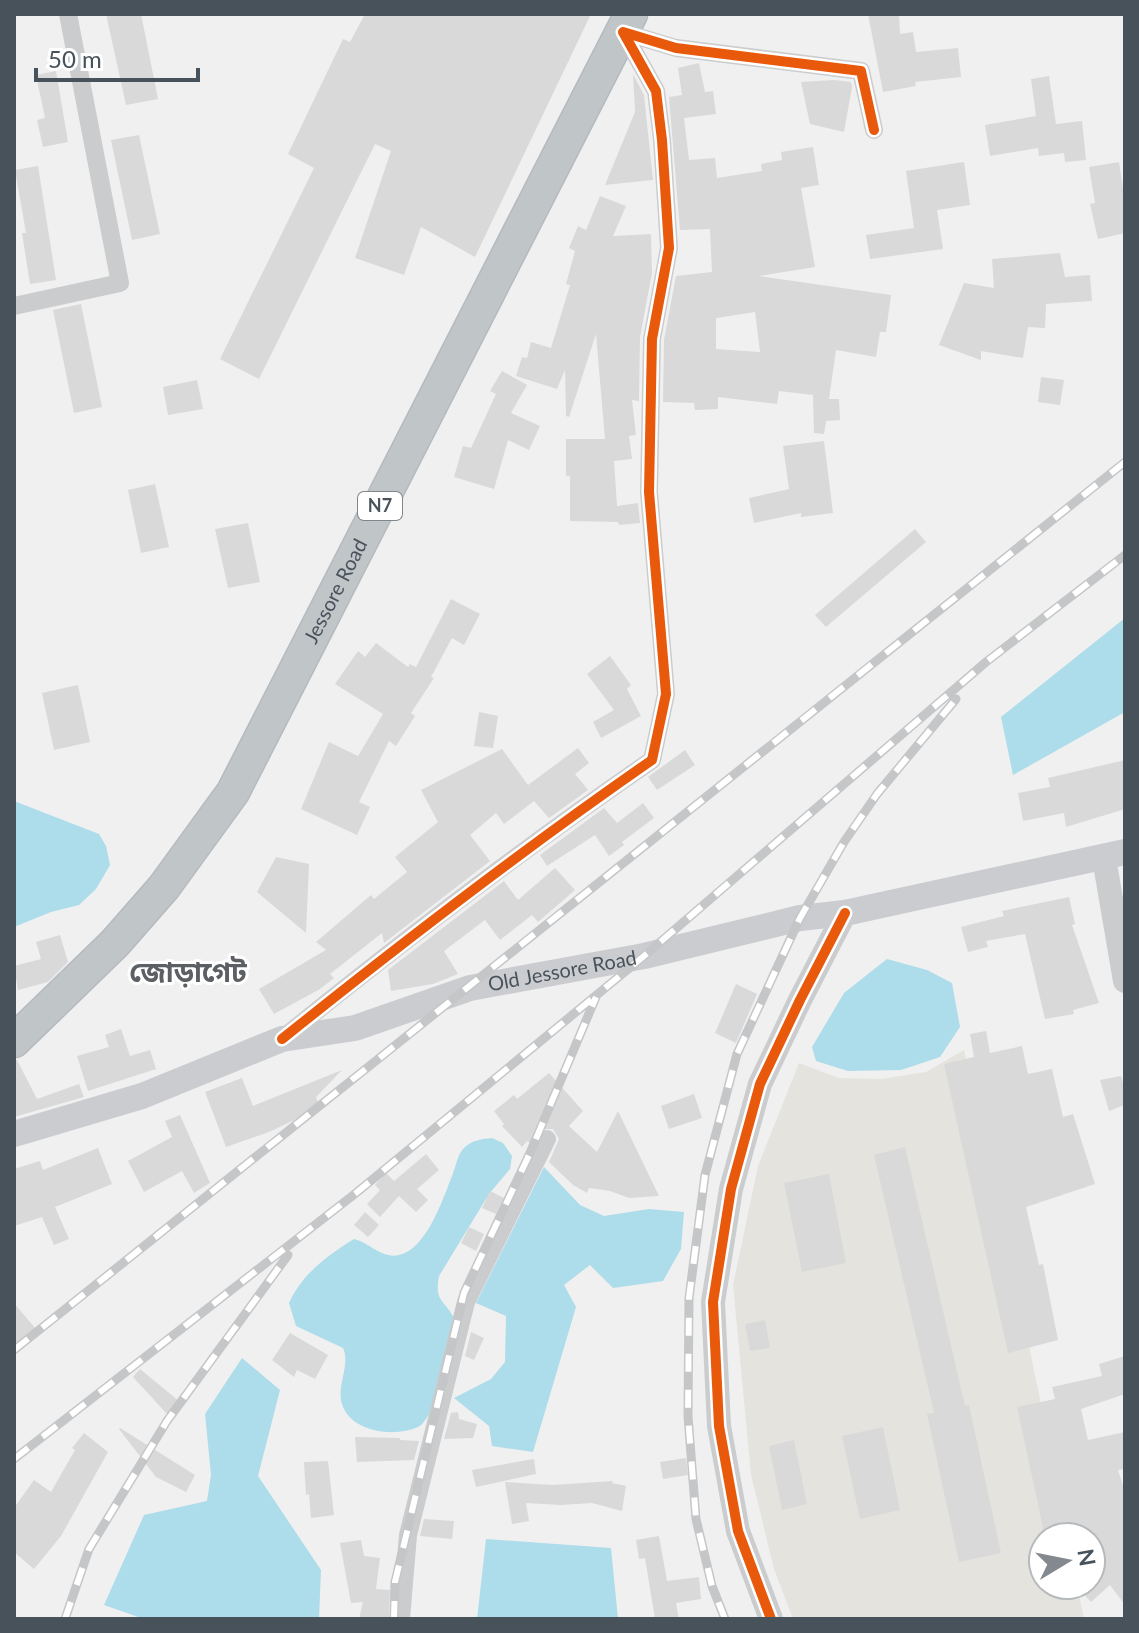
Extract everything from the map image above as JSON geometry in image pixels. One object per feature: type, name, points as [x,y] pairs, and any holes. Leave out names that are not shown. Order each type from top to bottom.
[{"type":"highway","name":"Jessore Road","points":[[14,1041],[115,943],[164,887],[233,792],[627,23]]},
{"type":"highway","name":"Jessore Road","points":[[14,1013],[87,969]]},
{"type":"main road","name":"Old Jessore Road","points":[[14,1134],[142,1096],[282,1039],[355,1028],[470,988],[644,956],[800,918],[845,913],[1114,855]]},
{"type":"street","points":[[14,306],[120,283],[68,14]]},
{"type":"street","points":[[627,23],[676,48],[861,71],[874,130]]},
{"type":"street","points":[[282,1039],[389,952],[537,840],[652,760],[666,694],[649,492],[652,339],[669,248],[656,91],[627,23]]},
{"type":"street","points":[[1114,855],[1125,981]]},
{"type":"street","points":[[771,1619],[738,1531],[719,1426],[713,1302],[731,1189],[760,1084],[845,913]]},
{"type":"street","points":[[401,1619],[408,1535],[466,1302],[547,1139]]},
{"type":"shaded area","points":[[964,1050],[1065,1521],[1027,1521],[1027,1601],[1080,1601],[1084,1619],[793,1619],[774,1569],[751,1475],[733,1285],[758,1166],[799,1063],[839,1078],[881,1079],[926,1072]]},
{"type":"water","points":[[1125,618],[1125,712],[1013,775],[1001,717]]},
{"type":"water","points":[[14,801],[99,834],[106,846],[110,865],[96,889],[79,905],[14,927]]},
{"type":"water","points":[[887,959],[927,970],[952,983],[960,1027],[940,1057],[901,1070],[848,1071],[816,1061],[812,1047],[844,993]]},
{"type":"water","points":[[492,1138],[503,1143],[512,1156],[510,1169],[489,1194],[439,1276],[439,1296],[455,1320],[430,1413],[420,1426],[398,1432],[363,1426],[354,1421],[342,1404],[343,1348],[296,1326],[289,1303],[301,1283],[317,1266],[354,1239],[387,1255],[409,1251],[432,1222],[462,1151],[467,1145]]},
{"type":"water","points":[[544,1167],[580,1205],[604,1216],[649,1209],[684,1212],[681,1249],[663,1281],[613,1288],[590,1265],[564,1285],[576,1307],[533,1452],[492,1446],[489,1426],[454,1398],[491,1379],[505,1362],[506,1316],[476,1303]]},
{"type":"water","points":[[242,1358],[280,1390],[258,1476],[321,1570],[319,1619],[144,1619],[104,1605],[144,1515],[207,1501],[211,1475],[205,1414]]},
{"type":"water","points":[[486,1539],[611,1548],[618,1619],[477,1619]]},
{"type":"building","points":[[106,14],[141,14],[158,99],[126,105]]},
{"type":"building","points":[[365,14],[591,14],[475,257],[421,227],[404,275],[355,258],[391,151],[375,144],[259,379],[220,359],[314,168],[288,154],[343,39],[350,42]]},
{"type":"building","points":[[868,14],[899,14],[900,34],[913,32],[916,52],[958,48],[961,77],[915,82],[916,86],[883,92]]},
{"type":"building","points":[[699,63],[705,92],[713,91],[716,114],[684,118],[689,160],[715,158],[717,178],[762,171],[761,164],[782,160],[781,152],[813,147],[819,185],[801,188],[815,267],[759,276],[891,295],[886,332],[880,332],[876,357],[836,350],[829,399],[839,399],[840,420],[826,421],[824,434],[814,433],[813,395],[779,391],[777,404],[718,397],[718,409],[695,410],[694,403],[663,402],[664,340],[676,276],[712,272],[710,229],[680,230],[669,97],[682,95],[678,68]],"holes":[[[755,312],[760,352],[716,349],[716,318]]]},
{"type":"building","points":[[56,71],[68,142],[43,147],[37,120],[45,118],[36,75]]},
{"type":"building","points":[[633,74],[644,95],[653,180],[605,185],[635,112]]},
{"type":"building","points":[[1049,76],[1056,124],[1082,121],[1086,160],[1065,162],[1064,153],[1039,156],[1038,148],[990,156],[985,125],[1036,116],[1031,79]]},
{"type":"building","points":[[801,82],[851,82],[852,87],[844,132],[810,124]]},
{"type":"building","points":[[139,135],[160,234],[132,240],[111,140]]},
{"type":"building","points":[[964,162],[970,205],[937,210],[943,249],[870,259],[866,235],[914,228],[906,171]]},
{"type":"building","points":[[1119,162],[1125,201],[1125,233],[1098,239],[1090,204],[1095,203],[1089,167]]},
{"type":"building","points":[[38,166],[56,280],[30,284],[22,233],[26,233],[15,170]]},
{"type":"building","points":[[600,196],[626,206],[613,236],[651,234],[652,273],[640,337],[639,401],[632,400],[636,435],[629,436],[632,459],[614,461],[617,506],[638,503],[640,523],[619,525],[618,522],[570,521],[566,439],[605,439],[596,334],[569,417],[566,416],[565,370],[557,389],[516,376],[522,357],[527,358],[531,342],[551,348],[570,285],[566,284],[575,251],[569,248],[578,226],[586,230]]},
{"type":"building","points":[[1060,253],[1065,277],[1090,275],[1092,301],[1046,304],[1045,328],[1028,327],[1023,358],[981,351],[981,360],[939,345],[964,283],[994,288],[992,259]]},
{"type":"building","points":[[81,304],[102,407],[74,413],[53,310]]},
{"type":"building","points":[[502,371],[527,385],[511,413],[540,426],[529,450],[508,440],[494,489],[454,477],[463,446],[471,448],[496,394],[490,391]]},
{"type":"building","points":[[1041,377],[1064,380],[1060,405],[1038,402]]},
{"type":"building","points":[[197,380],[203,409],[168,415],[163,387]]},
{"type":"building","points":[[824,441],[833,513],[801,517],[801,513],[754,523],[749,498],[789,489],[783,446]]},
{"type":"building","points":[[155,484],[169,547],[141,553],[128,490]]},
{"type":"building","points":[[248,523],[260,582],[228,588],[215,529]]},
{"type":"building","points":[[915,529],[926,542],[826,627],[815,615]]},
{"type":"building","points":[[451,599],[480,614],[464,645],[452,638],[431,677],[434,678],[411,713],[415,716],[396,746],[389,741],[359,802],[370,807],[357,835],[301,809],[329,742],[358,756],[383,714],[335,684],[358,651],[365,657],[376,643],[408,667],[410,664],[416,667]]},
{"type":"building","points":[[610,656],[631,685],[627,689],[641,716],[601,738],[593,722],[614,710],[587,674]]},
{"type":"building","points":[[78,685],[90,742],[54,750],[42,693]]},
{"type":"building","points":[[479,712],[498,716],[493,748],[474,746]]},
{"type":"building","points":[[578,748],[589,763],[575,774],[588,790],[549,818],[534,801],[504,824],[496,813],[470,835],[490,861],[384,943],[382,933],[330,974],[334,978],[320,989],[274,1014],[259,989],[326,950],[316,942],[371,895],[374,899],[407,872],[395,857],[438,822],[421,790],[502,749],[528,785]]},
{"type":"building","points":[[685,750],[695,765],[657,790],[648,777]]},
{"type":"building","points":[[1125,760],[1125,809],[1066,827],[1064,813],[1023,821],[1018,793],[1050,787],[1048,778]]},
{"type":"building","points":[[643,803],[654,818],[609,856],[595,835],[547,866],[540,855],[604,808],[617,823]]},
{"type":"building","points":[[276,857],[309,864],[306,933],[257,892]]},
{"type":"building","points":[[555,868],[575,890],[538,922],[532,915],[500,940],[485,920],[444,951],[458,974],[433,984],[391,991],[388,970],[504,881],[518,900]]},
{"type":"building","points":[[1069,897],[1075,924],[1072,925],[1099,1003],[1073,1010],[1074,1014],[1045,1019],[1025,934],[986,941],[988,947],[968,952],[961,927],[1004,916],[1002,911]]},
{"type":"building","points":[[60,935],[68,962],[48,982],[18,990],[14,966],[41,959],[36,942]]},
{"type":"building","points":[[736,984],[757,994],[736,1043],[715,1033]]},
{"type":"building","points":[[121,1029],[130,1056],[150,1050],[156,1069],[88,1091],[77,1056],[109,1047],[105,1035]]},
{"type":"building","points":[[986,1031],[990,1053],[1022,1046],[1028,1074],[1052,1069],[1063,1117],[1073,1114],[1095,1184],[1026,1207],[1039,1265],[1043,1264],[1058,1340],[1008,1353],[944,1064],[974,1057],[970,1034]]},
{"type":"building","points":[[14,1059],[37,1099],[79,1084],[84,1097],[14,1117]]},
{"type":"building","points":[[342,1070],[316,1097],[320,1108],[269,1132],[226,1147],[205,1092],[242,1078],[253,1106]]},
{"type":"building","points":[[549,1073],[583,1111],[569,1126],[597,1152],[618,1111],[659,1196],[629,1198],[589,1188],[587,1193],[573,1185],[549,1162],[559,1139],[553,1129],[541,1129],[531,1144],[527,1141],[522,1147],[502,1126],[504,1124],[494,1111],[514,1095],[517,1099]]},
{"type":"building","points":[[1121,1076],[1125,1105],[1109,1111],[1100,1080]]},
{"type":"building","points":[[694,1094],[702,1118],[669,1129],[661,1106]]},
{"type":"building","points":[[180,1115],[210,1183],[194,1193],[182,1171],[144,1192],[128,1161],[172,1137],[165,1121]]},
{"type":"building","points":[[905,1147],[965,1406],[969,1405],[1001,1553],[959,1562],[927,1414],[934,1413],[874,1155]]},
{"type":"building","points":[[98,1148],[112,1184],[55,1207],[69,1239],[54,1245],[42,1217],[14,1226],[14,1169],[40,1161],[43,1170]]},
{"type":"building","points":[[426,1154],[439,1170],[417,1189],[428,1200],[416,1212],[399,1196],[380,1217],[367,1204],[380,1190],[375,1185],[386,1173],[394,1181]]},
{"type":"building","points":[[829,1174],[846,1263],[802,1272],[784,1183]]},
{"type":"building","points":[[490,1191],[504,1198],[496,1214],[482,1208]]},
{"type":"building","points":[[365,1212],[379,1225],[368,1237],[354,1225]]},
{"type":"building","points":[[469,1227],[484,1234],[476,1251],[461,1243]]},
{"type":"building","points":[[14,1303],[35,1328],[14,1346]]},
{"type":"building","points":[[765,1320],[770,1348],[750,1351],[745,1324]]},
{"type":"building","points":[[471,1332],[484,1338],[474,1360],[465,1356]]},
{"type":"building","points":[[290,1333],[328,1355],[315,1379],[297,1370],[294,1377],[272,1360]]},
{"type":"building","points":[[1125,1356],[1125,1394],[1081,1409],[1088,1440],[1125,1432],[1125,1469],[1118,1470],[1125,1492],[1125,1605],[1110,1585],[1107,1588],[1107,1521],[1042,1521],[1017,1407],[1055,1399],[1052,1387],[1102,1376],[1099,1364]]},
{"type":"building","points":[[140,1369],[180,1402],[167,1414],[133,1377]]},
{"type":"building","points":[[458,1412],[459,1419],[477,1424],[473,1438],[444,1439],[451,1413]]},
{"type":"building","points":[[883,1427],[900,1510],[860,1519],[842,1436]]},
{"type":"building","points":[[120,1428],[195,1475],[186,1492],[156,1477]]},
{"type":"building","points":[[84,1433],[108,1452],[61,1536],[34,1569],[14,1552],[14,1508],[34,1480],[51,1492],[75,1450],[72,1448]]},
{"type":"building","points":[[355,1437],[419,1441],[414,1460],[357,1462]]},
{"type":"building","points":[[794,1440],[807,1504],[782,1510],[769,1446]]},
{"type":"building","points":[[686,1458],[688,1475],[663,1479],[660,1462]]},
{"type":"building","points":[[534,1459],[536,1474],[476,1487],[472,1470]]},
{"type":"building","points":[[328,1461],[334,1515],[311,1518],[304,1462]]},
{"type":"building","points":[[613,1481],[626,1486],[622,1511],[592,1503],[526,1503],[529,1521],[512,1524],[505,1482],[553,1485]]},
{"type":"building","points":[[424,1519],[454,1521],[452,1539],[420,1536]]},
{"type":"building","points":[[659,1536],[667,1581],[699,1577],[701,1599],[676,1603],[679,1619],[655,1619],[645,1558],[639,1559],[636,1540]]},
{"type":"building","points":[[361,1540],[364,1556],[380,1558],[376,1589],[390,1590],[389,1619],[359,1619],[363,1602],[351,1603],[340,1543]]},
{"type":"railway","points":[[14,1350],[1125,462]]},
{"type":"railway","points":[[14,1459],[356,1193],[644,956],[986,662],[1125,555]]},
{"type":"railway","points":[[725,1619],[712,1586],[696,1519],[688,1416],[689,1298],[705,1175],[737,1054],[800,918],[844,842],[877,794],[956,699]]},
{"type":"railway","points":[[394,1619],[395,1582],[464,1293],[530,1153],[596,997]]},
{"type":"railway","points":[[65,1619],[89,1549],[167,1421],[288,1255]]},
{"type":"cycle path","points":[[282,1039],[465,896],[652,760],[666,694],[649,492],[652,339],[669,248],[656,91],[623,32],[676,48],[861,71],[874,130]]},
{"type":"cycle path","points":[[771,1619],[738,1531],[719,1426],[713,1302],[731,1189],[760,1084],[845,913]]},
{"type":"district","name":"জোড়াগেট","points":[[188,972]]}]
